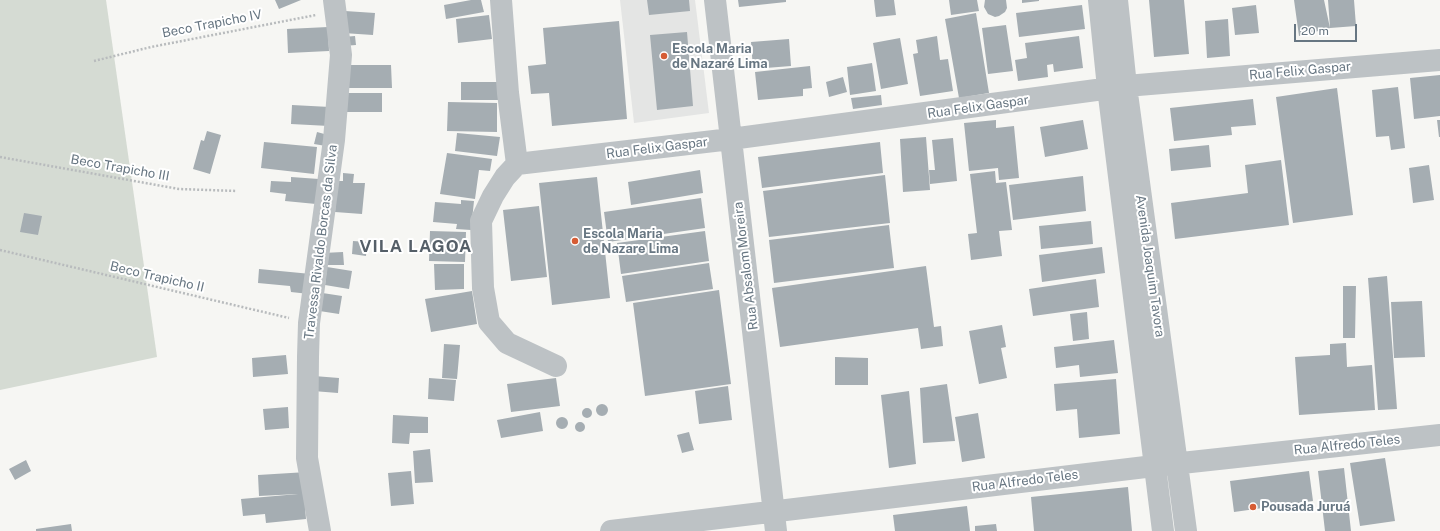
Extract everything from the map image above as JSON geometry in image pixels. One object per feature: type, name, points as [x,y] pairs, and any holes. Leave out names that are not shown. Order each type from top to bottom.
[{"type":"street","points":[[501,0],[508,93],[517,164],[505,177],[497,189],[481,221],[483,288],[489,322],[507,343],[556,366]]},
{"type":"street","name":"Rua Absalom Moreira","points":[[715,0],[776,521]]},
{"type":"street","name":"Avenida Joaquim Tavora","points":[[1099,0],[1117,87],[1186,531]]},
{"type":"street","name":"Avenida Joaquim Tavora","points":[[1117,0],[1117,87],[1154,466],[1163,531]]},
{"type":"street","name":"Travessa Rivaldo Borcas da Silva","points":[[320,531],[307,458],[309,323],[334,140],[341,55],[335,5]]},
{"type":"street","name":"Rua Felix Gaspar","points":[[517,164],[731,139],[1117,87],[1440,60]]},
{"type":"street","name":"Rua Alfredo Teles","points":[[611,531],[776,521],[1154,466],[1440,435]]},
{"type":"path","name":"Beco Trapicho IV","points":[[94,61],[335,5]]},
{"type":"path","name":"Beco Trapicho III","points":[[0,157],[179,189],[237,190]]},
{"type":"path","name":"Beco Trapicho II","points":[[0,250],[309,323]]},
{"type":"shaded area","points":[[0,0],[106,0],[157,357],[0,390]]},
{"type":"shaded area","name":"Escola Maria de Nazaré Lima","points":[[620,0],[695,0],[709,113],[634,123]]},
{"type":"building","points":[[275,0],[301,0],[279,9]]},
{"type":"building","points":[[471,0],[481,0],[484,12],[446,19],[444,5]]},
{"type":"building","points":[[647,0],[689,0],[690,11],[649,15]]},
{"type":"building","points":[[738,0],[786,0],[786,2],[739,7]]},
{"type":"building","points":[[874,0],[894,0],[896,15],[876,17]]},
{"type":"building","points":[[949,0],[977,0],[979,11],[951,15]]},
{"type":"building","points":[[985,0],[1006,0],[1007,8],[1005,12],[995,17],[988,14],[984,7]]},
{"type":"building","points":[[1022,0],[1039,0],[1039,1],[1022,3]]},
{"type":"building","points":[[1149,0],[1184,0],[1189,54],[1154,57]]},
{"type":"building","points":[[1294,0],[1324,0],[1330,28],[1299,36]]},
{"type":"building","points":[[1328,0],[1354,0],[1356,26],[1330,28]]},
{"type":"building","points":[[1082,5],[1085,29],[1019,37],[1016,13]]},
{"type":"building","points":[[1256,5],[1259,33],[1235,35],[1232,8]]},
{"type":"building","points":[[345,11],[375,13],[373,35],[343,33]]},
{"type":"building","points":[[976,13],[989,93],[959,98],[945,19]]},
{"type":"building","points":[[489,15],[492,39],[458,43],[456,19]]},
{"type":"building","points":[[1228,19],[1230,56],[1207,58],[1205,21]]},
{"type":"building","points":[[619,21],[627,119],[552,126],[549,93],[531,94],[528,66],[546,64],[543,28]]},
{"type":"building","points":[[1006,25],[1013,71],[988,74],[982,28]]},
{"type":"building","points":[[328,27],[329,51],[288,53],[287,29]]},
{"type":"building","points":[[687,32],[693,106],[657,110],[650,35]]},
{"type":"building","points":[[355,36],[356,45],[343,46],[343,37]]},
{"type":"building","points":[[937,36],[940,60],[948,59],[953,91],[920,96],[913,54],[918,53],[916,40]]},
{"type":"building","points":[[1079,36],[1083,68],[1054,72],[1053,64],[1047,65],[1048,77],[1018,81],[1015,60],[1027,58],[1025,43]]},
{"type":"building","points":[[900,38],[908,84],[881,89],[873,43]]},
{"type":"building","points":[[789,39],[791,66],[753,69],[751,42]]},
{"type":"building","points":[[872,63],[876,91],[850,95],[847,67]]},
{"type":"building","points":[[347,65],[391,65],[392,88],[348,88]]},
{"type":"building","points":[[810,66],[812,88],[803,89],[803,96],[758,100],[755,72]]},
{"type":"building","points":[[1440,75],[1440,116],[1414,119],[1410,78]]},
{"type":"building","points":[[843,77],[847,92],[829,97],[826,82]]},
{"type":"building","points":[[461,82],[500,82],[500,100],[461,100]]},
{"type":"building","points":[[1398,87],[1405,148],[1391,150],[1389,136],[1376,137],[1372,90]]},
{"type":"building","points":[[1337,88],[1353,215],[1293,223],[1276,97]]},
{"type":"building","points":[[345,93],[382,93],[382,112],[345,112]]},
{"type":"building","points":[[881,95],[882,105],[853,109],[851,98]]},
{"type":"building","points":[[1253,99],[1256,125],[1231,127],[1232,135],[1174,141],[1170,108]]},
{"type":"building","points":[[448,102],[497,103],[497,132],[447,131]]},
{"type":"building","points":[[292,105],[330,107],[329,126],[291,124]]},
{"type":"building","points":[[996,120],[996,128],[1014,126],[1019,178],[999,180],[998,168],[969,171],[964,123]]},
{"type":"building","points":[[1083,120],[1088,149],[1045,157],[1040,127]]},
{"type":"building","points":[[1437,120],[1440,120],[1440,137],[1439,137]]},
{"type":"building","points":[[207,131],[221,135],[210,174],[193,169],[201,140],[204,141]]},
{"type":"building","points":[[317,132],[328,135],[326,146],[314,144]]},
{"type":"building","points":[[457,133],[500,137],[497,156],[455,151]]},
{"type":"building","points":[[926,137],[930,190],[903,192],[900,139]]},
{"type":"building","points":[[953,138],[957,181],[930,184],[929,170],[935,170],[932,140]]},
{"type":"building","points":[[264,142],[317,147],[314,174],[261,168]]},
{"type":"building","points":[[880,142],[883,173],[762,188],[758,157]]},
{"type":"building","points":[[1209,145],[1211,167],[1171,171],[1169,149]]},
{"type":"building","points":[[447,153],[492,159],[490,171],[479,170],[475,199],[440,194]]},
{"type":"building","points":[[1281,160],[1289,225],[1175,239],[1171,203],[1248,193],[1245,165]]},
{"type":"building","points":[[1429,165],[1434,200],[1413,203],[1409,168]]},
{"type":"building","points":[[700,170],[703,193],[631,205],[628,182]]},
{"type":"building","points":[[995,171],[996,183],[1006,182],[1012,230],[999,231],[1002,256],[971,260],[968,234],[977,233],[970,174]]},
{"type":"building","points":[[343,173],[354,174],[353,183],[365,183],[362,214],[335,212],[337,181],[343,181]]},
{"type":"building","points":[[885,175],[890,223],[769,237],[763,191]]},
{"type":"building","points":[[1083,176],[1086,211],[1013,220],[1009,185]]},
{"type":"building","points":[[291,177],[319,179],[316,204],[285,201],[286,194],[270,192],[271,181],[291,182]]},
{"type":"building","name":"Escola Maria de Nazare Lima","points":[[597,177],[610,298],[552,305],[539,183]]},
{"type":"building","points":[[701,198],[705,228],[608,242],[604,212]]},
{"type":"building","points":[[461,200],[474,201],[471,230],[456,229],[457,224],[433,222],[435,202],[461,204]]},
{"type":"building","points":[[539,206],[547,277],[511,281],[503,210]]},
{"type":"building","points":[[24,213],[42,216],[38,235],[20,232]]},
{"type":"building","points":[[1091,221],[1093,244],[1041,249],[1039,226]]},
{"type":"building","points":[[889,225],[894,268],[774,283],[769,240]]},
{"type":"building","points":[[430,231],[466,232],[465,262],[429,261]]},
{"type":"building","points":[[705,231],[709,261],[621,274],[617,243]]},
{"type":"building","points":[[353,241],[367,242],[366,256],[352,254]]},
{"type":"building","points":[[1102,247],[1105,273],[1042,282],[1039,255]]},
{"type":"building","points":[[343,252],[344,265],[323,265],[323,253]]},
{"type":"building","points":[[709,263],[713,289],[626,302],[622,276]]},
{"type":"building","points":[[434,264],[464,264],[464,289],[435,290]]},
{"type":"building","points":[[926,266],[934,327],[941,326],[943,346],[921,349],[918,328],[780,347],[772,288]]},
{"type":"building","points":[[327,267],[352,271],[349,289],[325,285]]},
{"type":"building","points":[[259,269],[311,274],[309,294],[291,292],[290,286],[258,283]]},
{"type":"building","points":[[1387,276],[1397,409],[1378,410],[1368,278]]},
{"type":"building","points":[[1096,279],[1099,307],[1033,316],[1029,289]]},
{"type":"building","points":[[1343,286],[1356,286],[1355,338],[1343,338]]},
{"type":"building","points":[[719,290],[731,384],[645,396],[633,303]]},
{"type":"building","points":[[472,291],[477,324],[431,332],[425,299]]},
{"type":"building","points":[[316,292],[342,296],[339,314],[313,310]]},
{"type":"building","points":[[1422,301],[1425,357],[1394,358],[1391,302]]},
{"type":"building","points":[[1087,312],[1089,339],[1073,341],[1070,314]]},
{"type":"building","points":[[1002,325],[1006,347],[1001,348],[1007,378],[979,384],[969,331]]},
{"type":"building","points":[[1114,340],[1118,373],[1080,377],[1079,365],[1056,368],[1054,347]]},
{"type":"building","points":[[1346,343],[1347,367],[1372,365],[1375,410],[1299,415],[1295,357],[1330,355],[1330,344]]},
{"type":"building","points":[[444,344],[460,345],[457,379],[442,378]]},
{"type":"building","points":[[286,355],[288,374],[253,377],[252,358]]},
{"type":"building","points":[[835,357],[868,358],[868,385],[835,385]]},
{"type":"building","points":[[314,376],[339,378],[338,393],[313,391]]},
{"type":"building","points":[[429,378],[456,380],[454,401],[428,399]]},
{"type":"building","points":[[556,378],[560,406],[511,412],[507,384]]},
{"type":"building","points":[[1116,379],[1120,434],[1079,438],[1077,409],[1056,411],[1054,384]]},
{"type":"building","points":[[947,384],[955,441],[923,443],[920,388]]},
{"type":"building","points":[[728,386],[732,420],[699,424],[695,391]]},
{"type":"building","points":[[909,391],[916,464],[889,468],[881,395]]},
{"type":"building","points":[[600,404],[604,404],[608,410],[604,416],[600,416],[596,412],[596,408]]},
{"type":"building","points":[[288,407],[289,428],[265,430],[263,409]]},
{"type":"building","points":[[585,408],[589,408],[591,409],[591,417],[585,418],[582,415],[582,411]]},
{"type":"building","points":[[540,412],[543,431],[501,438],[497,420]]},
{"type":"building","points":[[978,413],[985,458],[962,462],[955,417]]},
{"type":"building","points":[[393,415],[428,417],[428,433],[410,433],[409,444],[392,443]]},
{"type":"building","points":[[562,417],[566,419],[568,423],[566,427],[562,429],[558,427],[556,423],[558,419]]},
{"type":"building","points":[[578,422],[582,422],[584,423],[584,431],[578,432],[575,429],[575,425]]},
{"type":"building","points":[[689,432],[694,450],[682,453],[677,435]]},
{"type":"building","points":[[430,449],[433,482],[415,483],[413,451]]},
{"type":"building","points":[[1385,458],[1395,521],[1360,526],[1350,463]]},
{"type":"building","points":[[26,460],[31,471],[15,480],[9,469]]},
{"type":"building","points":[[1344,468],[1351,531],[1325,531],[1318,471]]},
{"type":"building","points":[[411,471],[414,504],[391,506],[388,473]]},
{"type":"building","points":[[1309,471],[1313,501],[1234,512],[1230,481]]},
{"type":"building","points":[[307,472],[304,493],[306,519],[266,523],[265,514],[243,516],[241,499],[298,494],[259,496],[258,475]]},
{"type":"building","points":[[1128,487],[1132,531],[1034,531],[1031,497]]},
{"type":"building","points":[[967,506],[970,531],[895,531],[893,515]]},
{"type":"building","points":[[71,524],[72,531],[36,531],[36,529]]},
{"type":"building","points":[[996,524],[997,531],[975,531],[975,526]]},
{"type":"place","name":"Escola Maria de Nazaré Lima","points":[[664,56]]},
{"type":"place","name":"Escola Maria de Nazare Lima","points":[[575,241]]},
{"type":"place","name":"Pousada Juruá","points":[[1253,507]]},
{"type":"district","name":"VILA LAGOA","points":[[416,247]]}]
